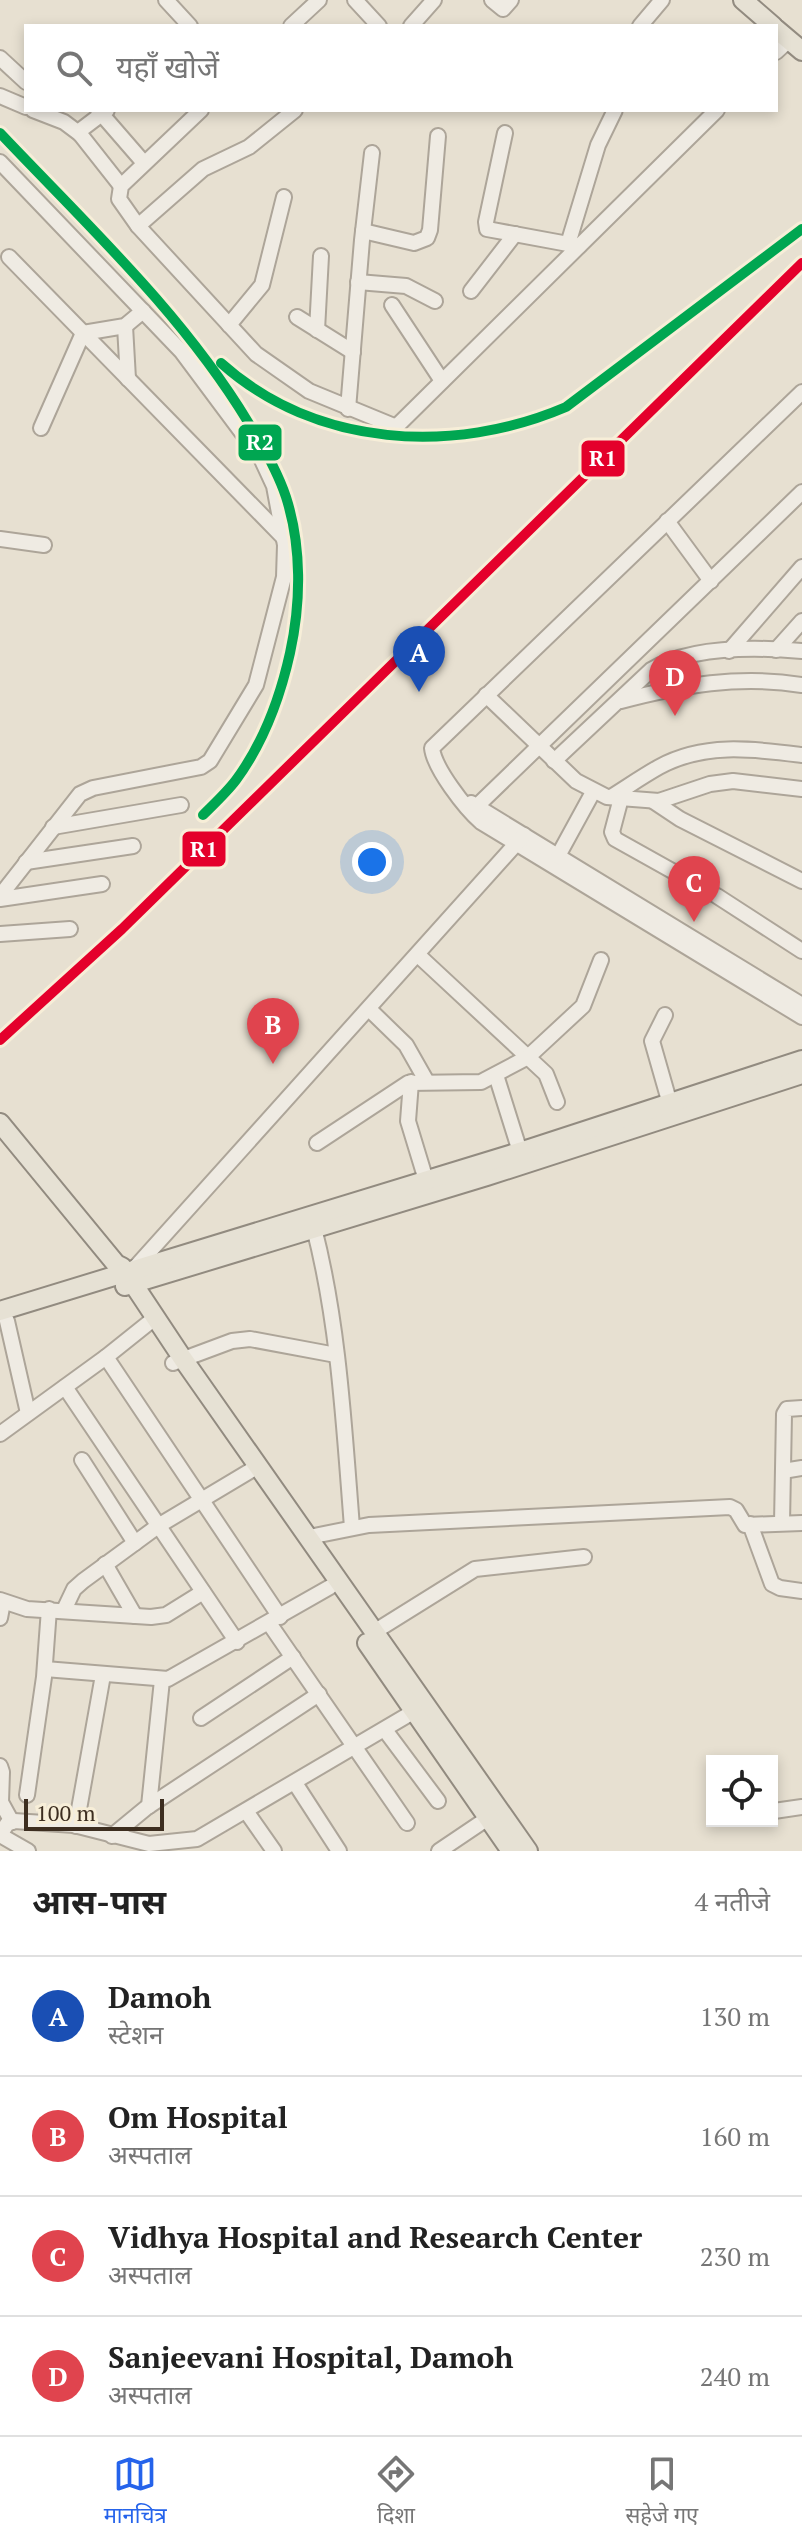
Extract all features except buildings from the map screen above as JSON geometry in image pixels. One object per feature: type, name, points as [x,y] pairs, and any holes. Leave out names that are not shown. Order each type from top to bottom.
[{"type":"main road","points":[[745,1],[768,24]]},
{"type":"main road","points":[[2,1318],[125,1275],[321,1222],[797,1069]]},
{"type":"main road","points":[[0,1123],[125,1275],[250,1471],[511,1851]]},
{"type":"main road","points":[[178,1361],[309,1537],[528,1851]]},
{"type":"street","points":[[166,0],[188,24]]},
{"type":"street","points":[[293,24],[319,0]]},
{"type":"street","points":[[355,0],[377,24]]},
{"type":"street","points":[[413,24],[434,0]]},
{"type":"street","points":[[492,0],[503,9],[511,0]]},
{"type":"street","points":[[642,24],[662,0]]},
{"type":"street","points":[[0,58],[24,80]]},
{"type":"street","points":[[0,96],[24,106]]},
{"type":"street","points":[[42,112],[80,134],[121,186]]},
{"type":"street","points":[[80,134],[101,112]]},
{"type":"street","points":[[103,112],[144,163]]},
{"type":"street","points":[[199,112],[121,186],[119,199],[138,226],[256,354],[309,391],[396,426],[574,245],[713,114]]},
{"type":"street","points":[[138,226],[203,169],[249,147],[293,112]]},
{"type":"street","points":[[574,245],[598,145],[614,112]]},
{"type":"street","points":[[505,133],[486,226],[490,230],[574,245]]},
{"type":"street","points":[[363,231],[414,243],[427,238],[438,136]]},
{"type":"street","points":[[348,409],[372,153]]},
{"type":"street","points":[[0,162],[182,352],[261,458],[274,486],[286,561],[256,685],[210,761],[201,767],[87,790],[75,799],[0,897]]},
{"type":"street","points":[[229,325],[266,277],[284,197]]},
{"type":"street","points":[[471,291],[515,234]]},
{"type":"street","points":[[317,330],[321,256]]},
{"type":"street","points":[[9,257],[284,538]]},
{"type":"street","points":[[358,282],[406,286],[435,301]]},
{"type":"street","points":[[392,305],[442,381]]},
{"type":"street","points":[[83,333],[125,326],[143,311]]},
{"type":"street","points":[[297,317],[353,352]]},
{"type":"street","points":[[125,326],[128,379]]},
{"type":"street","points":[[41,428],[83,333]]},
{"type":"street","points":[[624,902],[558,856],[481,822],[457,794],[433,756],[432,748],[802,392]]},
{"type":"street","points":[[477,806],[802,492]]},
{"type":"street","points":[[667,521],[711,581]]},
{"type":"street","points":[[0,539],[44,545]]},
{"type":"street","points":[[729,651],[802,567]]},
{"type":"street","points":[[776,650],[802,621]]},
{"type":"street","points":[[554,761],[651,670],[666,661],[696,653],[802,651]]},
{"type":"street","points":[[618,702],[681,686],[727,680],[779,681],[802,685]]},
{"type":"street","points":[[486,695],[576,781],[593,792],[616,798],[653,801],[722,781],[802,789]]},
{"type":"street","points":[[802,755],[732,748],[706,752],[661,766],[616,798],[612,832],[615,839],[717,896],[802,951]]},
{"type":"street","points":[[558,856],[593,792]]},
{"type":"street","points":[[457,794],[521,839],[674,933],[802,1005]]},
{"type":"street","points":[[653,801],[680,819],[802,881]]},
{"type":"street","points":[[53,827],[181,805]]},
{"type":"street","points":[[125,1275],[521,839]]},
{"type":"street","points":[[26,862],[133,846]]},
{"type":"street","points":[[0,897],[102,884]]},
{"type":"street","points":[[0,934],[70,929]]},
{"type":"street","points":[[418,955],[550,1080],[557,1102]]},
{"type":"street","points":[[317,1143],[402,1085],[411,1082],[473,1083],[496,1075],[528,1057],[583,1006],[601,960]]},
{"type":"street","points":[[726,964],[802,1017]]},
{"type":"street","points":[[369,1009],[406,1045],[427,1082]]},
{"type":"street","points":[[665,1015],[652,1041],[672,1108]]},
{"type":"street","points":[[496,1075],[522,1158]]},
{"type":"street","points":[[411,1082],[408,1121],[428,1187]]},
{"type":"street","points":[[321,1222],[352,1527]]},
{"type":"street","points":[[2,1318],[28,1413]]},
{"type":"street","points":[[0,1434],[152,1320]]},
{"type":"street","points":[[178,1361],[232,1341],[250,1339],[336,1355]]},
{"type":"street","points":[[106,1357],[201,1499],[293,1657],[407,1823]]},
{"type":"street","points":[[65,1387],[237,1642]]},
{"type":"street","points":[[782,1523],[784,1414],[787,1409],[802,1408]]},
{"type":"street","points":[[82,1460],[135,1543]]},
{"type":"street","points":[[783,1471],[802,1468]]},
{"type":"street","points":[[64,1610],[78,1584],[158,1526],[250,1471]]},
{"type":"street","points":[[309,1537],[352,1527],[730,1507],[736,1510],[743,1524],[802,1523]]},
{"type":"street","points":[[750,1524],[772,1584],[802,1591]]},
{"type":"street","points":[[374,1632],[475,1569],[584,1557]]},
{"type":"street","points":[[105,1564],[135,1616]]},
{"type":"street","points":[[45,1669],[162,1680],[175,1677],[330,1587]]},
{"type":"street","points":[[0,1618],[2,1601],[17,1607],[135,1616],[166,1615],[203,1592]]},
{"type":"street","points":[[27,1795],[45,1669],[49,1609]]},
{"type":"street","points":[[201,1718],[293,1657]]},
{"type":"street","points":[[76,1826],[103,1675]]},
{"type":"street","points":[[149,1806],[162,1680]]},
{"type":"street","points":[[112,1836],[149,1806],[319,1694]]},
{"type":"street","points":[[28,1851],[0,1835],[7,1824],[76,1826],[149,1844],[190,1841],[413,1712]]},
{"type":"street","points":[[385,1730],[438,1801]]},
{"type":"street","points":[[0,1766],[1,1802],[12,1822]]},
{"type":"street","points":[[295,1783],[339,1851]]},
{"type":"street","points":[[778,1810],[802,1807]]},
{"type":"street","points":[[246,1811],[274,1851]]},
{"type":"street","points":[[439,1851],[488,1818]]},
{"type":"transit line","name":"R2","points":[[0,133],[132,271],[194,344],[254,431],[286,497],[295,535],[298,575],[294,634],[286,670],[270,719],[255,750],[232,784],[203,815]]},
{"type":"transit line","name":"R2","points":[[221,363],[259,391],[299,412],[342,427],[387,435],[433,437],[478,432],[523,422],[566,407],[802,229]]},
{"type":"transit line","name":"R1","points":[[0,1040],[122,929],[802,263]]},
{"type":"place","name":"Damoh","points":[[419,692]]},
{"type":"place","name":"Sanjeevani Hospital, Damoh","points":[[675,716]]},
{"type":"place","name":"Vidhya Hospital and Research Center","points":[[694,922]]},
{"type":"place","name":"Om Hospital","points":[[273,1064]]}]
